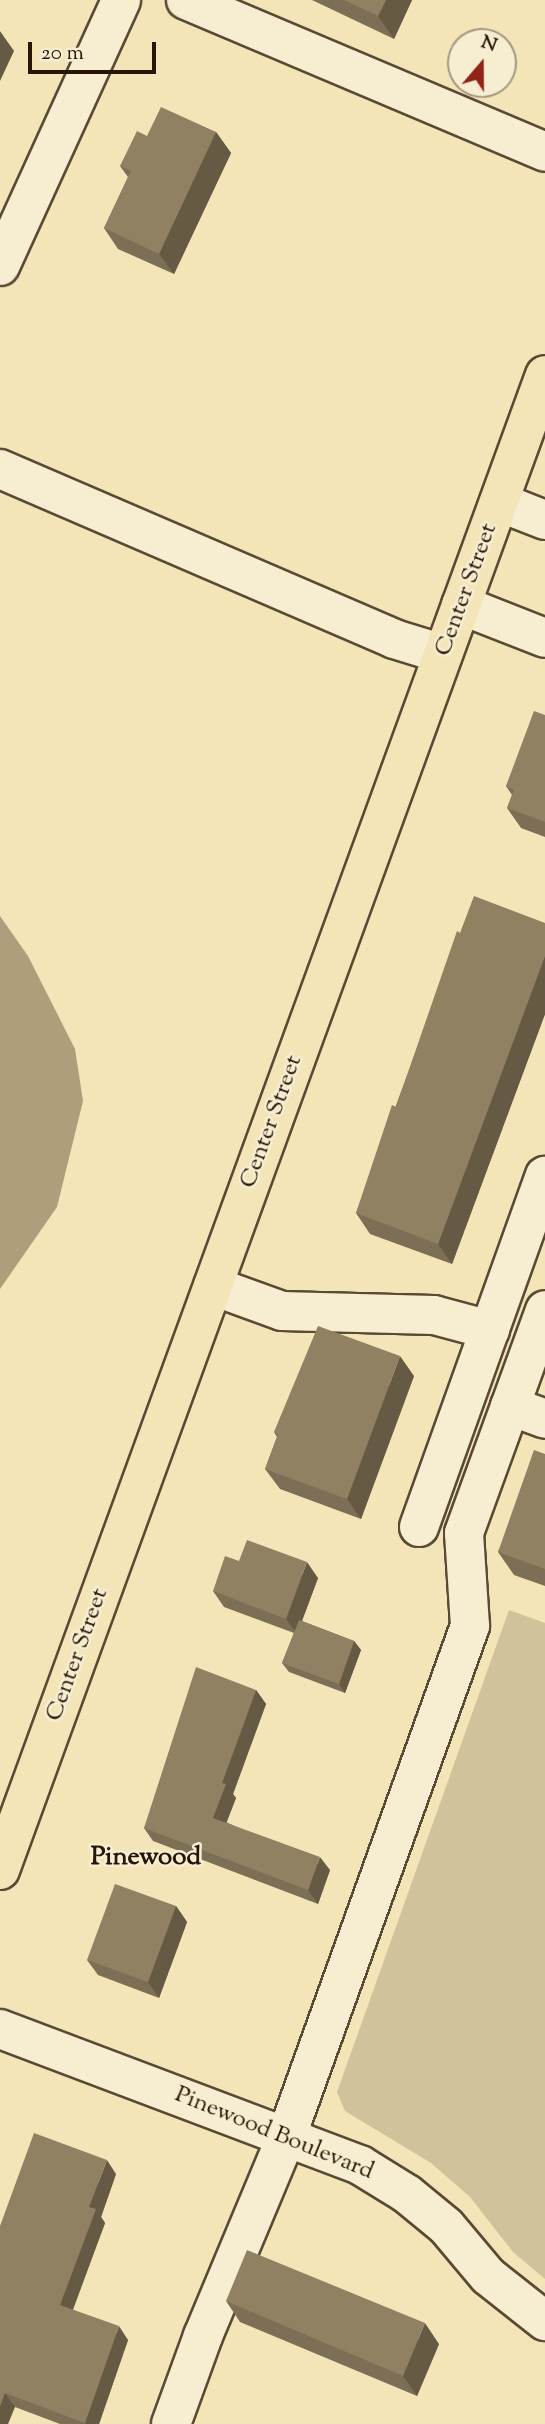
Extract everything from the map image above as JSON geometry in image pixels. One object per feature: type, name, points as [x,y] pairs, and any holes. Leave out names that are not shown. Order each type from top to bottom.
[{"type":"main road","name":"Center Street","points":[[0,1870],[545,375]]},
{"type":"street","points":[[0,266],[121,0]]},
{"type":"street","points":[[186,0],[545,152]]},
{"type":"street","points":[[0,468],[394,639],[443,654]]},
{"type":"street","points":[[499,502],[545,520]]},
{"type":"street","points":[[461,605],[545,638]]},
{"type":"street","points":[[419,1527],[545,1176]]},
{"type":"street","points":[[213,1286],[282,1311],[434,1315],[490,1331]]},
{"type":"street","points":[[171,2424],[203,2336],[287,2135],[471,1626],[464,1533],[528,1413],[545,1310]]},
{"type":"street","name":"Pinewood Boulevard","points":[[0,2029],[287,2135],[360,2165],[407,2194],[446,2226],[488,2276],[545,2321]]},
{"type":"shaded area","points":[[0,916],[28,956],[75,1049],[83,1101],[57,1207],[0,1289]]},
{"type":"shaded area","points":[[509,1610],[545,1623],[545,2279],[513,2252],[470,2197],[431,2163],[345,2111],[337,2092]]},
{"type":"building","points":[[344,0],[386,0],[378,16]]},
{"type":"building","points":[[161,107],[216,132],[159,254],[104,228],[131,171],[120,166],[137,131],[147,136]]},
{"type":"building","points":[[534,711],[545,715],[545,822],[507,808],[514,790],[506,786]]},
{"type":"building","points":[[474,896],[545,923],[545,956],[438,1244],[356,1213],[392,1105],[396,1107],[457,931],[460,933]]},
{"type":"building","points":[[318,1326],[400,1356],[347,1499],[265,1469],[278,1434],[274,1432]]},
{"type":"building","points":[[534,1450],[545,1454],[545,1569],[498,1552]]},
{"type":"building","points":[[247,1540],[307,1562],[286,1619],[213,1591],[225,1556],[239,1561]]},
{"type":"building","points":[[299,1620],[354,1641],[339,1684],[282,1663]]},
{"type":"building","points":[[196,1667],[256,1690],[222,1783],[226,1784],[213,1818],[320,1857],[308,1890],[144,1828]]},
{"type":"building","points":[[115,1884],[176,1906],[148,1982],[87,1960]]},
{"type":"building","points":[[34,2133],[107,2160],[89,2207],[96,2209],[60,2305],[119,2326],[85,2423],[5,2393],[0,2406],[0,2226]]},
{"type":"building","points":[[247,2250],[425,2323],[403,2376],[226,2301]]},
{"type":"district","name":"Pinewood","points":[[146,1858]]}]
